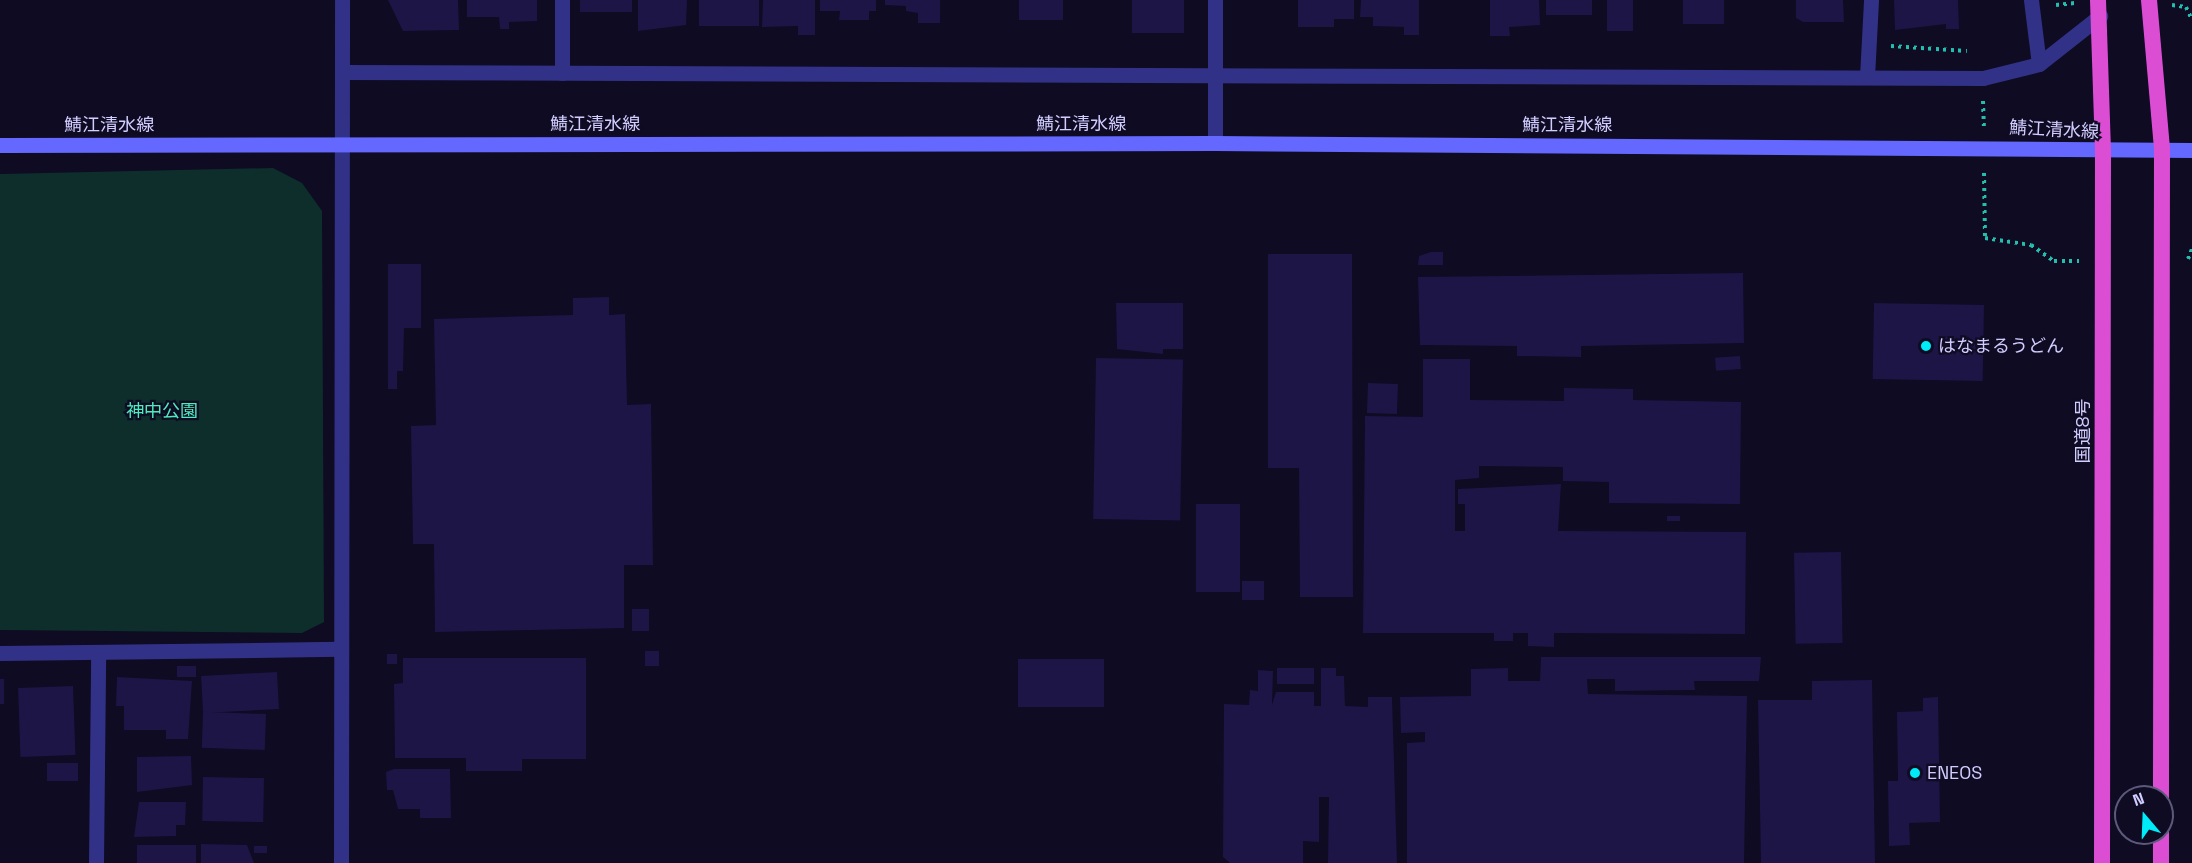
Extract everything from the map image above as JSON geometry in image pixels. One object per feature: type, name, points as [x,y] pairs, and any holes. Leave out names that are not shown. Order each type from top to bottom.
[{"type":"highway","points":[[2149,0],[2162,150],[2161,785]]},
{"type":"highway","name":"国道8号","points":[[2099,8],[2103,152],[2102,863]]},
{"type":"highway","points":[[2161,845],[2161,863]]},
{"type":"main road","name":"鯖江清水線","points":[[0,145],[1215,143],[1984,146],[2103,152],[2192,150]]},
{"type":"street","points":[[341,863],[342,0]]},
{"type":"street","points":[[562,0],[562,73]]},
{"type":"street","points":[[1215,0],[1215,143]]},
{"type":"street","points":[[1867,77],[1870,0]]},
{"type":"street","points":[[2031,0],[2039,64]]},
{"type":"street","points":[[342,72],[1983,78],[2039,64],[2099,8]]},
{"type":"street","points":[[0,653],[98,655],[340,649]]},
{"type":"street","points":[[96,863],[98,655]]},
{"type":"path","points":[[1869,45],[1973,51]]},
{"type":"green space","name":"神中公園","points":[[273,168],[302,183],[322,211],[324,622],[302,633],[0,630],[0,174]]},
{"type":"building","points":[[388,0],[458,0],[459,30],[403,31]]},
{"type":"building","points":[[467,0],[537,0],[537,21],[509,22],[509,29],[500,29],[499,17],[467,17]]},
{"type":"building","points":[[580,0],[632,0],[632,12],[580,12]]},
{"type":"building","points":[[638,0],[687,0],[686,25],[638,31]]},
{"type":"building","points":[[699,0],[759,0],[759,26],[699,26]]},
{"type":"building","points":[[763,0],[815,0],[815,35],[798,35],[798,26],[762,27]]},
{"type":"building","points":[[820,0],[876,0],[876,11],[869,11],[869,20],[839,20],[840,11],[820,11]]},
{"type":"building","points":[[885,0],[940,0],[940,23],[918,23],[918,13],[906,11],[906,6],[885,5]]},
{"type":"building","points":[[1019,0],[1063,0],[1063,20],[1019,20]]},
{"type":"building","points":[[1132,0],[1184,0],[1184,33],[1132,33]]},
{"type":"building","points":[[1298,0],[1354,0],[1354,19],[1334,19],[1334,27],[1298,27]]},
{"type":"building","points":[[1361,0],[1419,0],[1419,35],[1404,35],[1404,27],[1373,26],[1373,17],[1360,17]]},
{"type":"building","points":[[1490,0],[1539,0],[1540,25],[1509,27],[1510,36],[1490,36]]},
{"type":"building","points":[[1546,0],[1592,0],[1592,15],[1546,15]]},
{"type":"building","points":[[1607,0],[1633,0],[1633,31],[1607,31]]},
{"type":"building","points":[[1683,0],[1724,0],[1724,24],[1683,24]]},
{"type":"building","points":[[1796,0],[1843,0],[1844,22],[1803,22],[1796,18]]},
{"type":"building","points":[[1894,0],[1958,0],[1959,29],[1946,29],[1946,24],[1895,30]]},
{"type":"building","points":[[1431,252],[1443,252],[1443,265],[1418,265],[1419,256]]},
{"type":"building","points":[[1268,254],[1352,254],[1353,597],[1300,597],[1299,468],[1268,468]]},
{"type":"building","points":[[388,264],[421,264],[421,328],[404,328],[403,371],[397,371],[397,389],[388,389]]},
{"type":"building","points":[[1743,273],[1744,343],[1581,346],[1581,357],[1517,356],[1517,346],[1420,345],[1418,277]]},
{"type":"building","points":[[609,297],[609,315],[625,314],[627,405],[651,404],[653,565],[624,565],[624,628],[435,632],[434,544],[413,544],[411,426],[436,425],[434,319],[573,315],[573,298]]},
{"type":"building","points":[[1116,303],[1183,303],[1183,349],[1163,349],[1163,354],[1117,349]]},
{"type":"building","points":[[1874,303],[1984,305],[1983,381],[1873,379]]},
{"type":"building","points":[[1740,356],[1741,369],[1716,371],[1715,358]]},
{"type":"building","points":[[1096,358],[1183,360],[1180,520],[1093,519]]},
{"type":"building","points":[[1423,359],[1470,359],[1470,400],[1564,401],[1564,388],[1633,389],[1633,400],[1741,402],[1740,504],[1609,503],[1609,482],[1563,481],[1563,467],[1479,466],[1479,478],[1455,480],[1455,531],[1465,531],[1465,504],[1458,504],[1458,489],[1561,484],[1558,531],[1746,532],[1745,634],[1554,633],[1554,647],[1528,646],[1528,633],[1513,633],[1513,641],[1494,641],[1494,633],[1363,633],[1365,416],[1423,417]]},
{"type":"building","points":[[1368,383],[1398,384],[1397,414],[1367,413]]},
{"type":"building","points":[[1196,504],[1240,504],[1240,592],[1196,592]]},
{"type":"building","points":[[1667,516],[1680,516],[1680,521],[1667,521]]},
{"type":"building","points":[[1841,552],[1843,643],[1796,644],[1794,553]]},
{"type":"building","points":[[1242,581],[1264,581],[1264,600],[1242,600]]},
{"type":"building","points":[[632,609],[649,609],[649,631],[632,631]]},
{"type":"building","points":[[645,651],[659,651],[659,666],[645,666]]},
{"type":"building","points":[[387,654],[397,654],[397,664],[387,664]]},
{"type":"building","points":[[1541,657],[1761,657],[1759,681],[1694,681],[1695,690],[1615,691],[1615,679],[1587,679],[1588,694],[1747,696],[1744,863],[1407,863],[1407,743],[1425,742],[1425,732],[1401,733],[1400,697],[1471,696],[1471,669],[1508,668],[1508,681],[1540,681]]},
{"type":"building","points":[[403,658],[586,658],[586,759],[522,759],[522,771],[466,771],[466,758],[395,758],[394,684],[403,683]]},
{"type":"building","points":[[1018,659],[1104,659],[1104,707],[1018,707]]},
{"type":"building","points":[[177,666],[196,666],[196,677],[177,677]]},
{"type":"building","points":[[1277,668],[1314,668],[1314,684],[1277,684]]},
{"type":"building","points":[[1321,668],[1336,668],[1336,676],[1344,676],[1345,706],[1368,707],[1368,697],[1392,697],[1397,863],[1328,863],[1329,797],[1319,797],[1319,842],[1303,841],[1303,863],[1230,863],[1223,857],[1224,704],[1249,705],[1250,690],[1258,691],[1258,670],[1273,671],[1272,705],[1276,692],[1314,692],[1314,706],[1321,706]]},
{"type":"building","points":[[277,672],[279,709],[203,713],[201,676]]},
{"type":"building","points":[[117,677],[192,681],[188,739],[166,739],[166,730],[124,730],[124,706],[116,706]]},
{"type":"building","points":[[0,679],[4,679],[4,704],[0,704]]},
{"type":"building","points":[[1872,680],[1875,863],[1761,863],[1758,700],[1812,700],[1812,681]]},
{"type":"building","points":[[73,686],[75,755],[20,757],[18,688]]},
{"type":"building","points":[[1938,697],[1940,822],[1909,823],[1910,845],[1889,846],[1888,781],[1898,781],[1897,712],[1923,711],[1923,698]]},
{"type":"building","points":[[203,712],[266,714],[265,750],[202,748]]},
{"type":"building","points":[[191,756],[192,785],[137,792],[137,757]]},
{"type":"building","points":[[47,763],[78,763],[78,781],[47,781]]},
{"type":"building","points":[[394,769],[450,769],[451,818],[420,818],[420,809],[398,809],[393,790],[387,790],[386,772]]},
{"type":"building","points":[[203,777],[264,778],[263,822],[202,821]]},
{"type":"building","points":[[139,802],[186,802],[185,825],[176,825],[176,836],[134,837]]},
{"type":"building","points":[[201,844],[247,845],[254,863],[201,863]]},
{"type":"building","points":[[137,845],[196,845],[196,863],[137,863]]},
{"type":"building","points":[[254,846],[267,846],[267,853],[254,853]]},
{"type":"place","name":"はなまるうどん","points":[[1926,346]]},
{"type":"place","name":"ENEOS","points":[[1915,773]]}]
